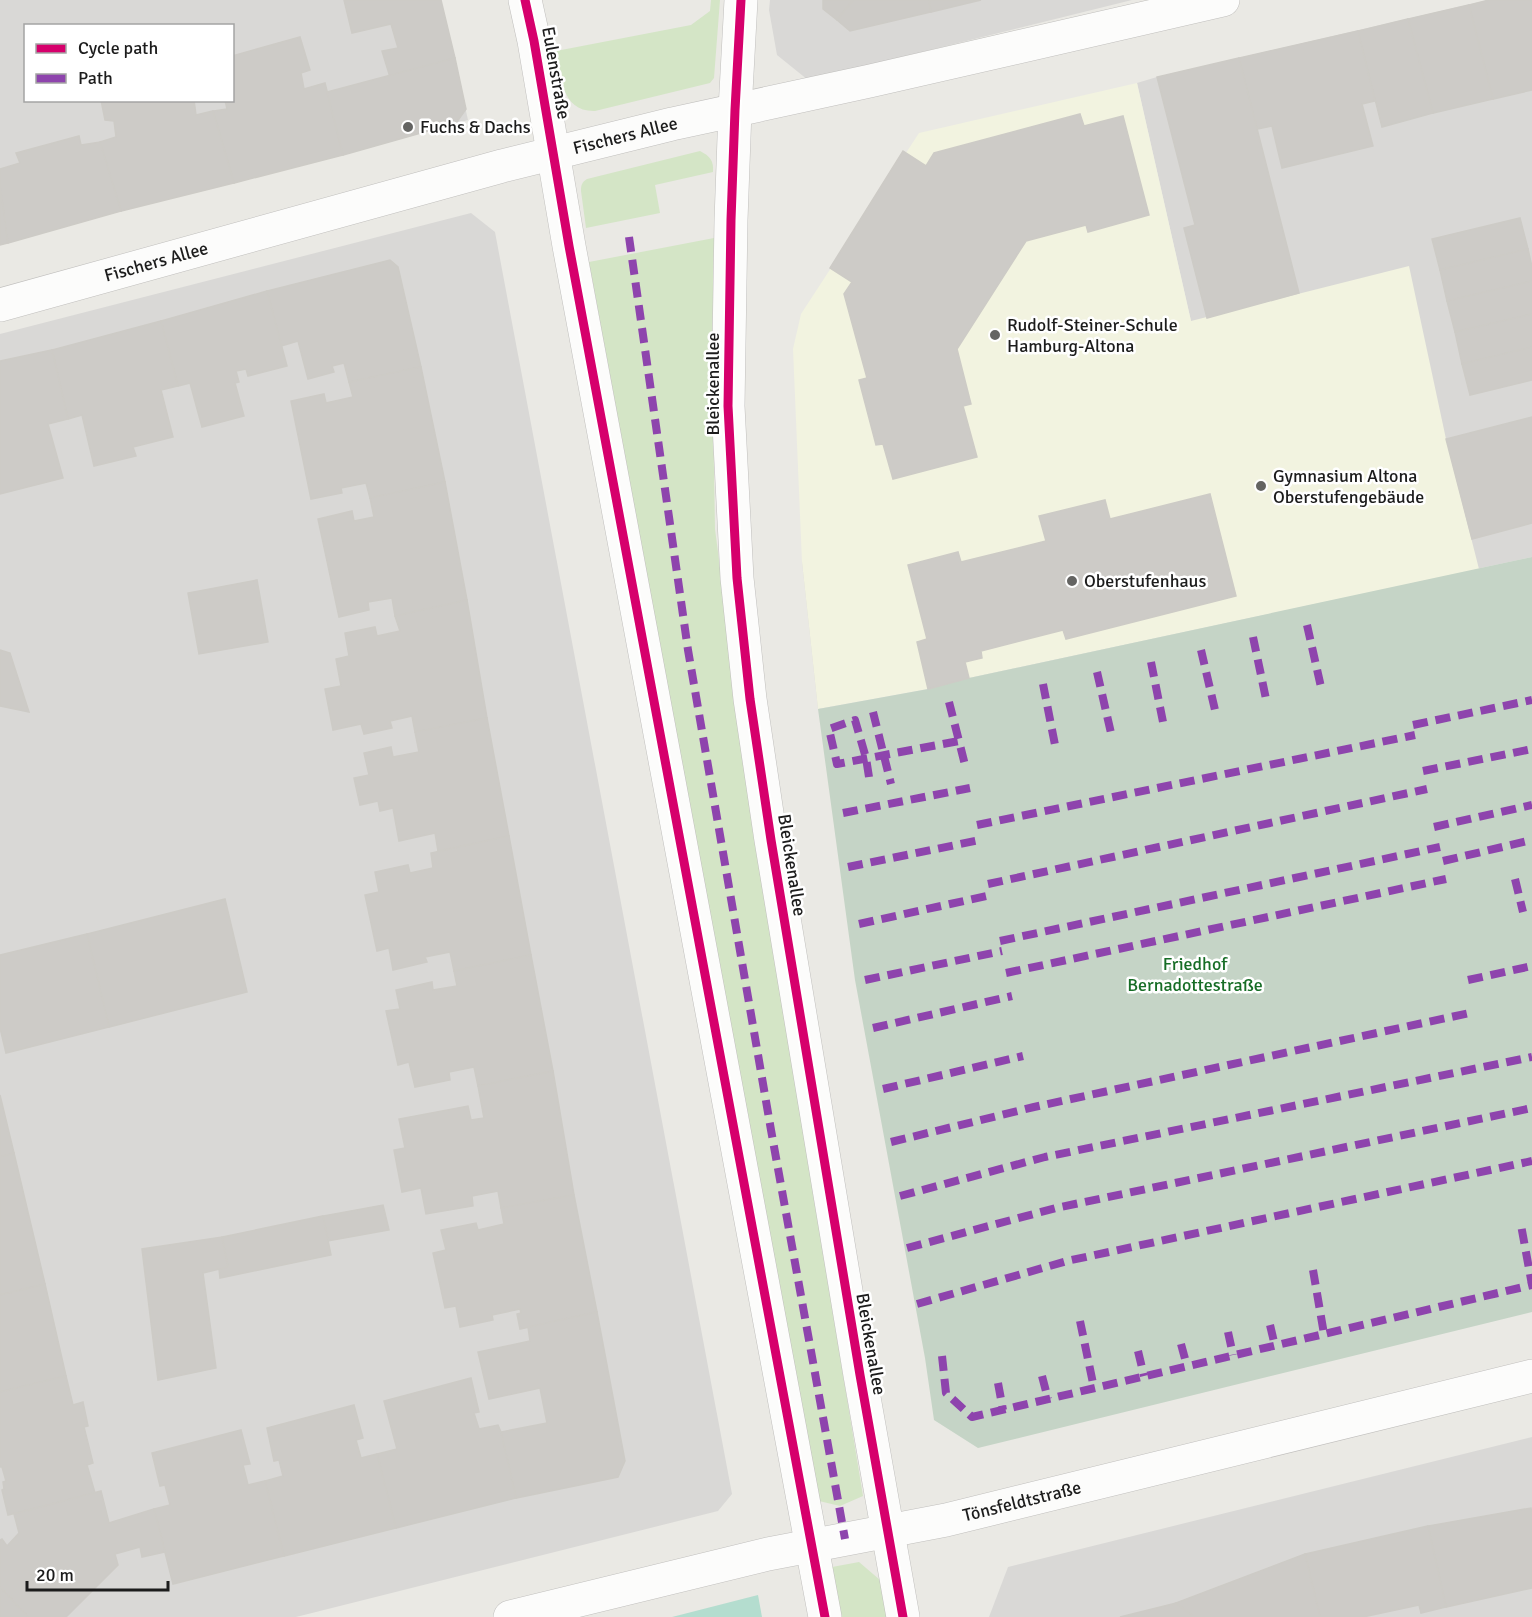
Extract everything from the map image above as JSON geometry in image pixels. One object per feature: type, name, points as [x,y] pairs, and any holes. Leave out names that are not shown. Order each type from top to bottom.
[{"type":"street","name":"Eulenstraße","points":[[525,0],[553,153]]},
{"type":"street","name":"Bleickenallee","points":[[741,0],[735,110],[728,406],[737,578],[750,699],[771,840],[860,1375],[903,1617]]},
{"type":"street","name":"Fischers Allee","points":[[0,305],[553,153],[1223,0]]},
{"type":"street","points":[[553,153],[825,1617]]},
{"type":"street","name":"Tönsfeldtstraße","points":[[510,1617],[768,1554],[946,1520],[1532,1376]]},
{"type":"shaded area","points":[[0,0],[441,0],[468,120],[343,155],[0,242]]},
{"type":"shaded area","points":[[770,0],[1132,0],[808,80],[777,55],[769,10]]},
{"type":"shaded area","points":[[1488,0],[1532,0],[1532,557],[818,709],[802,562],[913,537],[1191,321],[1137,83]]},
{"type":"shaded area","points":[[1137,83],[1191,321],[1409,266],[1446,439],[1479,569],[969,678],[928,689],[818,709],[802,562],[793,349],[801,314],[919,133]]},
{"type":"shaded area","points":[[471,213],[495,232],[732,1494],[718,1511],[296,1617],[0,1617],[0,334]]},
{"type":"shaded area","points":[[1532,1437],[1532,1617],[989,1617],[1008,1567]]},
{"type":"green space","points":[[711,0],[720,0],[714,78],[710,83],[595,111],[575,106],[569,99],[562,81],[556,51],[691,25],[710,11]]},
{"type":"green space","points":[[700,151],[711,159],[713,172],[655,185],[660,213],[586,228],[581,191],[585,180]]},
{"type":"green space","points":[[714,238],[712,352],[715,529],[755,838],[863,1496],[840,1506],[819,1501],[589,262]]},
{"type":"green space","name":"Friedhof Bernadottestraße","points":[[1532,557],[1532,1312],[978,1448],[934,1420],[925,1358],[855,980],[818,709],[928,689],[969,678]]},
{"type":"green space","points":[[859,1562],[880,1580],[887,1617],[836,1617],[832,1567]]},
{"type":"green space","points":[[758,1595],[762,1617],[672,1617]]},
{"type":"building","points":[[344,0],[441,0],[455,58],[390,77],[382,51],[398,48],[391,24],[352,33]]},
{"type":"building","points":[[823,0],[853,0],[837,20],[823,9]]},
{"type":"building","points":[[853,0],[929,0],[931,12],[850,31],[837,20]]},
{"type":"building","points":[[929,0],[981,0],[931,12]]},
{"type":"building","points":[[1489,0],[1532,0],[1532,90],[1493,99],[1469,5]]},
{"type":"building","points":[[1469,5],[1493,99],[1433,113],[1408,19]]},
{"type":"building","points":[[1408,19],[1433,113],[1382,127],[1358,31]]},
{"type":"building","points":[[1358,31],[1375,101],[1362,104],[1373,146],[1282,168],[1272,126],[1257,129],[1239,58]]},
{"type":"building","points":[[300,37],[310,70],[301,73],[304,89],[325,83],[343,155],[234,183],[213,111],[227,109],[225,102],[234,102],[234,55]]},
{"type":"building","points":[[455,58],[466,109],[456,123],[343,155],[327,92]]},
{"type":"building","points":[[1239,58],[1299,293],[1207,318],[1184,228],[1195,225],[1157,77]]},
{"type":"building","points":[[101,102],[194,102],[196,115],[213,111],[234,183],[121,211],[100,142],[116,137],[114,121],[105,120]]},
{"type":"building","points":[[1080,114],[1084,126],[1123,116],[1149,215],[1088,232],[1086,225],[1026,241],[957,349],[971,404],[963,406],[977,457],[893,479],[883,444],[876,445],[859,380],[867,378],[844,294],[852,282],[830,268],[903,151],[926,166],[934,153]]},
{"type":"building","points":[[79,136],[81,145],[100,142],[121,211],[8,243],[0,186],[0,169],[20,163],[16,153]]},
{"type":"building","points":[[0,186],[8,243],[0,245]]},
{"type":"building","points":[[1520,218],[1528,249],[1440,270],[1432,239]]},
{"type":"building","points":[[1528,249],[1532,281],[1447,301],[1440,270]]},
{"type":"building","points":[[390,260],[398,267],[421,367],[349,382],[344,363],[332,366],[334,372],[308,379],[298,341],[281,346],[267,291]]},
{"type":"building","points":[[1532,281],[1532,314],[1455,332],[1447,301]]},
{"type":"building","points":[[267,291],[287,366],[248,376],[246,369],[236,371],[239,382],[235,383],[244,416],[202,427],[190,383],[178,386],[161,321]]},
{"type":"building","points":[[1532,314],[1532,347],[1462,364],[1455,332]]},
{"type":"building","points":[[161,321],[178,386],[161,390],[173,437],[133,447],[136,456],[94,466],[82,415],[68,419],[52,350]]},
{"type":"building","points":[[1532,347],[1532,380],[1470,395],[1462,364]]},
{"type":"building","points":[[52,350],[68,419],[48,424],[63,478],[0,494],[0,361]]},
{"type":"building","points":[[421,367],[445,482],[370,498],[366,483],[341,488],[342,493],[311,499],[291,401],[324,394],[326,403],[353,397],[349,382]]},
{"type":"building","points":[[1532,417],[1532,523],[1472,539],[1446,439]]},
{"type":"building","points":[[445,482],[467,600],[395,616],[392,598],[368,602],[369,610],[339,617],[318,519],[352,511],[354,521],[374,517],[370,498]]},
{"type":"building","name":"Oberstufenhaus","points":[[1210,494],[1236,596],[1066,639],[1063,630],[981,651],[982,658],[965,662],[969,678],[928,689],[917,642],[927,639],[908,565],[958,552],[961,562],[1046,541],[1039,516],[1105,500],[1110,519]]},
{"type":"building","points":[[257,580],[268,642],[199,654],[188,593]]},
{"type":"building","points":[[467,600],[487,718],[415,732],[412,716],[390,721],[392,728],[364,734],[361,724],[333,730],[325,689],[341,686],[336,659],[349,656],[345,633],[375,627],[377,636],[400,631],[395,616]]},
{"type":"building","points":[[0,650],[10,653],[29,712],[0,706]]},
{"type":"building","points":[[487,718],[509,836],[438,851],[435,833],[399,841],[393,808],[380,811],[378,801],[360,805],[354,778],[369,775],[364,753],[391,747],[393,757],[419,752],[415,732]]},
{"type":"building","points":[[509,836],[531,955],[454,971],[450,952],[425,957],[427,962],[393,970],[389,948],[377,951],[365,895],[379,892],[375,872],[408,865],[410,873],[433,868],[431,853]]},
{"type":"building","points":[[225,899],[247,992],[109,1027],[87,934]]},
{"type":"building","points":[[87,934],[109,1027],[6,1053],[0,1028],[0,955]]},
{"type":"building","points":[[531,955],[553,1071],[478,1086],[474,1067],[449,1072],[450,1080],[415,1087],[409,1062],[398,1065],[386,1011],[400,1009],[396,990],[432,982],[433,990],[457,986],[454,971]]},
{"type":"building","points":[[553,1071],[574,1195],[501,1208],[498,1191],[472,1196],[473,1206],[426,1214],[421,1188],[402,1192],[394,1150],[405,1148],[399,1119],[468,1106],[471,1120],[484,1118],[478,1086]]},
{"type":"building","points":[[0,1095],[14,1153],[0,1157]]},
{"type":"building","points":[[14,1153],[45,1284],[0,1295],[0,1157]]},
{"type":"building","points":[[574,1195],[597,1312],[520,1329],[517,1314],[521,1313],[520,1309],[492,1315],[493,1320],[460,1327],[456,1306],[445,1308],[433,1253],[446,1250],[441,1230],[476,1223],[478,1230],[504,1224],[501,1208]]},
{"type":"building","points":[[383,1205],[389,1230],[328,1241],[323,1216]]},
{"type":"building","points":[[323,1216],[331,1255],[220,1278],[219,1269],[228,1267],[222,1237]]},
{"type":"building","points":[[222,1237],[228,1267],[203,1273],[216,1368],[158,1380],[142,1249]]},
{"type":"building","points":[[45,1284],[66,1376],[0,1392],[0,1295]]},
{"type":"building","points":[[597,1312],[625,1461],[618,1477],[516,1498],[501,1432],[547,1423],[540,1388],[489,1399],[478,1352],[530,1341],[528,1327]]},
{"type":"building","points":[[66,1376],[73,1405],[83,1402],[88,1426],[84,1427],[93,1463],[87,1465],[95,1493],[8,1515],[2,1490],[4,1489],[3,1482],[6,1481],[2,1467],[0,1467],[0,1392]]},
{"type":"building","points":[[471,1378],[479,1412],[474,1413],[479,1429],[498,1425],[516,1498],[396,1528],[377,1454],[397,1449],[384,1401]]},
{"type":"building","points":[[354,1405],[363,1438],[356,1440],[361,1458],[377,1454],[396,1528],[284,1556],[265,1481],[283,1476],[279,1460],[274,1461],[267,1428]]},
{"type":"building","points":[[241,1430],[250,1464],[243,1465],[248,1485],[265,1481],[284,1556],[173,1584],[154,1509],[170,1505],[165,1485],[160,1486],[152,1453]]},
{"type":"building","points":[[101,1491],[109,1523],[154,1509],[165,1552],[142,1557],[140,1547],[115,1554],[118,1565],[66,1617],[28,1617],[0,1587],[0,1540],[2,1539],[7,1546],[19,1533],[14,1514]]},
{"type":"building","points":[[1531,1508],[1532,1588],[1446,1607],[1428,1526]]},
{"type":"building","points":[[1428,1526],[1446,1607],[1421,1613],[1419,1605],[1363,1617],[1320,1617],[1305,1554]]},
{"type":"building","points":[[1305,1554],[1320,1617],[1194,1617],[1176,1603]]},
{"type":"building","points":[[0,1587],[28,1617],[0,1617]]},
{"type":"building","points":[[1176,1603],[1194,1617],[1120,1617]]},
{"type":"marked path","points":[[629,237],[688,650],[845,1539]]},
{"type":"marked path","points":[[1307,625],[1321,687]]},
{"type":"marked path","points":[[1253,637],[1266,699]]},
{"type":"marked path","points":[[1201,650],[1215,710]]},
{"type":"marked path","points":[[1151,662],[1163,722]]},
{"type":"marked path","points":[[1097,672],[1111,733]]},
{"type":"marked path","points":[[1043,684],[1055,745]]},
{"type":"marked path","points":[[1413,725],[1532,700]]},
{"type":"marked path","points":[[949,702],[959,741]]},
{"type":"marked path","points":[[873,712],[891,784]]},
{"type":"marked path","points":[[869,777],[866,758],[855,720],[829,729],[837,764],[959,741],[965,765]]},
{"type":"marked path","points":[[977,825],[1415,735]]},
{"type":"marked path","points":[[1423,771],[1532,749]]},
{"type":"marked path","points":[[843,813],[970,788]]},
{"type":"marked path","points":[[988,884],[1427,789]]},
{"type":"marked path","points":[[1434,827],[1532,805]]},
{"type":"marked path","points":[[848,867],[980,840]]},
{"type":"marked path","points":[[1443,861],[1532,840]]},
{"type":"marked path","points":[[1000,941],[1440,847]]},
{"type":"marked path","points":[[1006,973],[1446,879]]},
{"type":"marked path","points":[[1515,879],[1523,912]]},
{"type":"marked path","points":[[859,924],[991,895]]},
{"type":"marked path","points":[[865,980],[1002,951]]},
{"type":"marked path","points":[[1468,980],[1532,966]]},
{"type":"marked path","points":[[873,1028],[1012,996]]},
{"type":"marked path","points":[[891,1142],[1034,1107],[1474,1012]]},
{"type":"marked path","points":[[883,1089],[1023,1056]]},
{"type":"marked path","points":[[900,1196],[1045,1157],[1532,1057]]},
{"type":"marked path","points":[[907,1248],[1056,1208],[1532,1108]]},
{"type":"marked path","points":[[917,1304],[1067,1261],[1532,1161]]},
{"type":"marked path","points":[[942,1356],[946,1393],[972,1417],[1532,1285],[1521,1225]]},
{"type":"marked path","points":[[1313,1270],[1324,1334]]},
{"type":"marked path","points":[[1080,1321],[1094,1388]]},
{"type":"marked path","points":[[1270,1325],[1275,1346]]},
{"type":"marked path","points":[[1228,1332],[1233,1355]]},
{"type":"marked path","points":[[1181,1344],[1187,1366]]},
{"type":"marked path","points":[[1138,1351],[1144,1376]]},
{"type":"marked path","points":[[1042,1376],[1048,1399]]},
{"type":"marked path","points":[[998,1383],[1003,1410]]},
{"type":"cycle path","points":[[525,0],[825,1617]]},
{"type":"cycle path","points":[[741,0],[731,220],[728,406],[737,578],[750,699],[771,840],[860,1375],[903,1617]]},
{"type":"place","name":"Fuchs & Dachs","points":[[408,127]]},
{"type":"place","name":"Rudolf-Steiner-Schule Hamburg-Altona","points":[[995,335]]},
{"type":"place","name":"Gymnasium Altona Oberstufengebäude","points":[[1261,486]]},
{"type":"place","name":"Oberstufenhaus","points":[[1072,581]]}]
